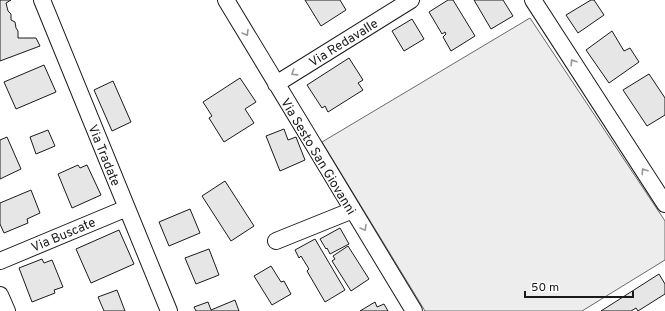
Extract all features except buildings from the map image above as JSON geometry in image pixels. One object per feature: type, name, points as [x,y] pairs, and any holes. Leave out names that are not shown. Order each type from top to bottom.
[{"type":"street","name":"Via Tradate","points":[[42,0],[169,311]]},
{"type":"street","name":"Via Sesto San Giovanni","points":[[226,0],[414,311]]},
{"type":"street","name":"Via Redavalle","points":[[276,84],[410,0]]},
{"type":"street","points":[[533,0],[665,204]]},
{"type":"street","name":"Via Buscate","points":[[0,261],[127,208]]},
{"type":"street","points":[[276,241],[353,210]]},
{"type":"street","points":[[0,295],[6,311]]},
{"type":"shaded area","points":[[530,18],[665,221],[665,260],[582,311],[425,311],[322,142]]}]
